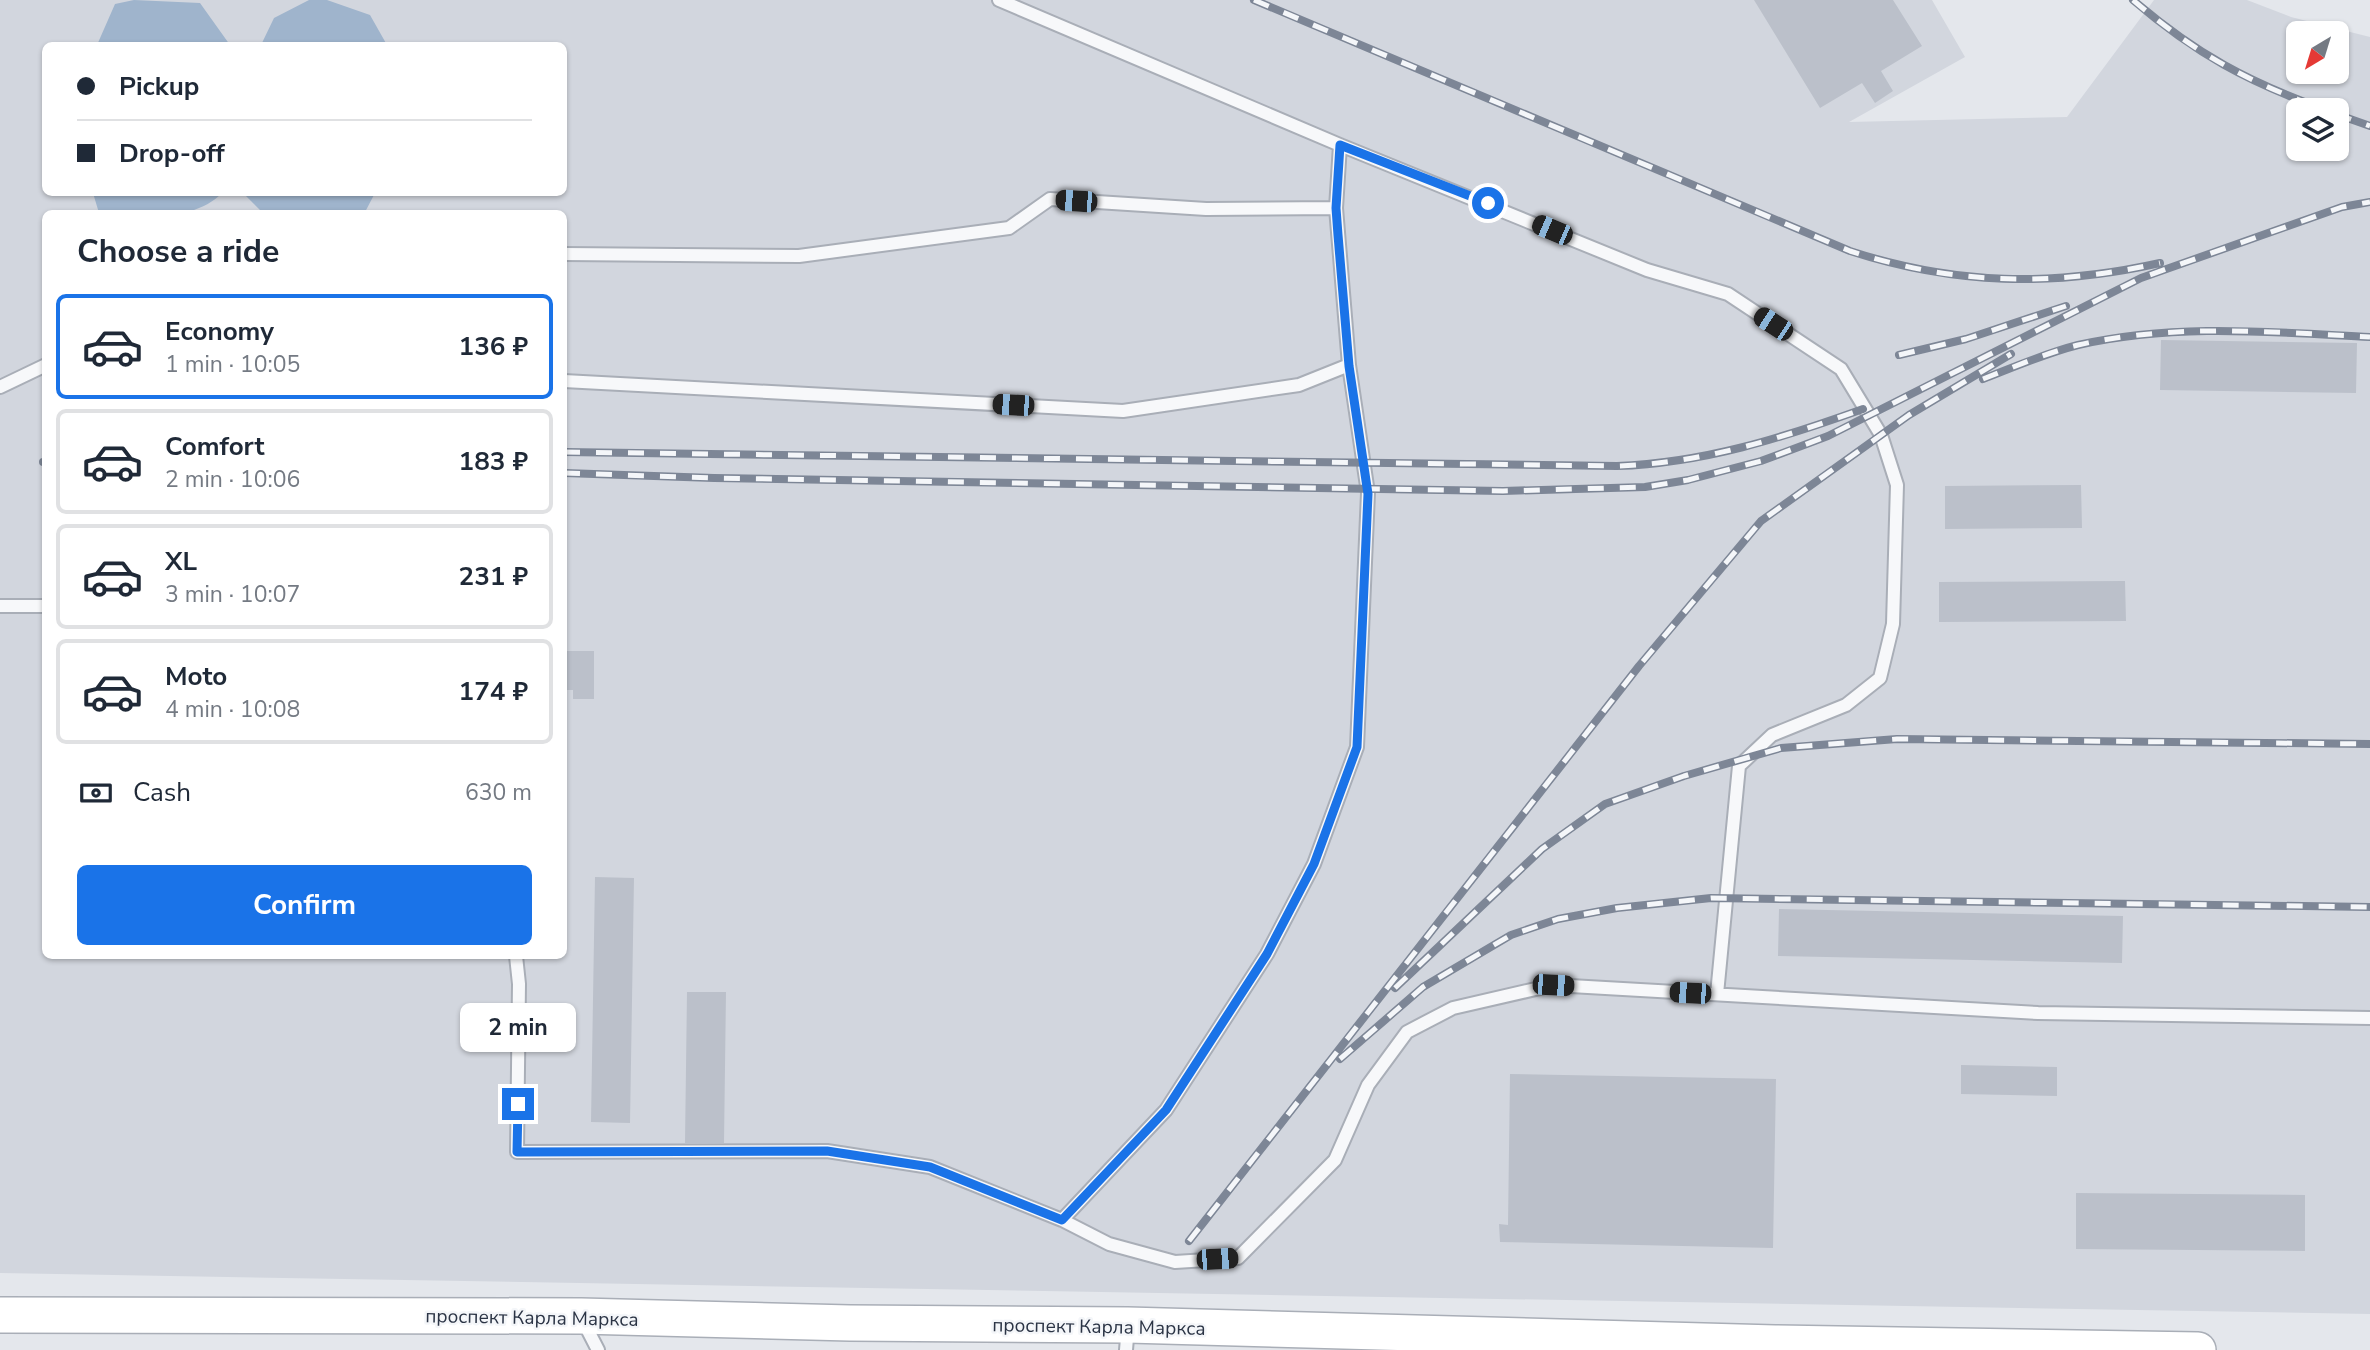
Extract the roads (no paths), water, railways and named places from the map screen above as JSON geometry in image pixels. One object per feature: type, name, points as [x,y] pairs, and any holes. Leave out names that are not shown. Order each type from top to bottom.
[{"type":"main road","name":"проспект Карла Маркса","points":[[0,1315],[581,1316],[850,1323],[1127,1337],[2198,1350]]},
{"type":"lane","points":[[999,0],[1340,145],[1647,270],[1728,294],[1841,369],[1881,435],[1897,485],[1898,546],[1893,624],[1880,678],[1846,705],[1772,735],[1739,766],[1717,994]]},
{"type":"lane","points":[[1062,1220],[1166,1110],[1267,954],[1314,864],[1357,747],[1368,494],[1349,366],[1336,208],[1340,145]]},
{"type":"lane","points":[[567,254],[799,256],[1009,228],[1051,200],[1206,209],[1336,208]]},
{"type":"lane","points":[[567,381],[1123,411],[1299,385],[1349,366]]},
{"type":"lane","points":[[0,387],[42,367]]},
{"type":"lane","points":[[0,606],[42,606]]},
{"type":"lane","points":[[516,959],[519,984],[517,1152],[827,1151],[930,1167],[1062,1220],[1109,1244],[1175,1262],[1238,1258],[1335,1160],[1368,1085],[1407,1032],[1453,1008],[1553,985],[2038,1013],[2370,1018]]},
{"type":"lane","points":[[581,1316],[598,1350]]},
{"type":"water","points":[[134,0],[200,3],[228,42],[98,42],[115,4]]},
{"type":"water","points":[[309,0],[327,0],[370,15],[385,42],[262,42],[274,18]]},
{"type":"water","points":[[94,196],[218,196],[210,203],[192,210],[98,210]]},
{"type":"water","points":[[246,196],[373,196],[366,210],[260,210]]},
{"type":"railway","points":[[1254,0],[1850,251],[1928,271],[2004,279],[2081,276],[2160,263]]},
{"type":"railway","points":[[2133,0],[2179,36],[2224,65],[2295,98]]},
{"type":"railway","points":[[2349,119],[2370,126]]},
{"type":"railway","points":[[567,473],[1503,491],[1645,487],[1688,480],[1761,461],[1828,436],[2141,278],[2342,207],[2370,202]]},
{"type":"railway","points":[[1899,355],[1966,339],[2066,306]]},
{"type":"railway","points":[[1983,379],[2042,356],[2114,338],[2187,331],[2370,337]]},
{"type":"railway","points":[[1189,1241],[1639,666],[1761,521],[1909,415],[2011,354]]},
{"type":"railway","points":[[567,452],[1617,466],[1712,454],[1803,430],[1863,409]]},
{"type":"railway","points":[[1395,988],[1542,849],[1605,804],[1684,776],[1781,748],[1897,739],[2370,744]]},
{"type":"railway","points":[[1340,1059],[1423,987],[1511,935],[1558,919],[1617,908],[1711,898],[2370,907]]}]
